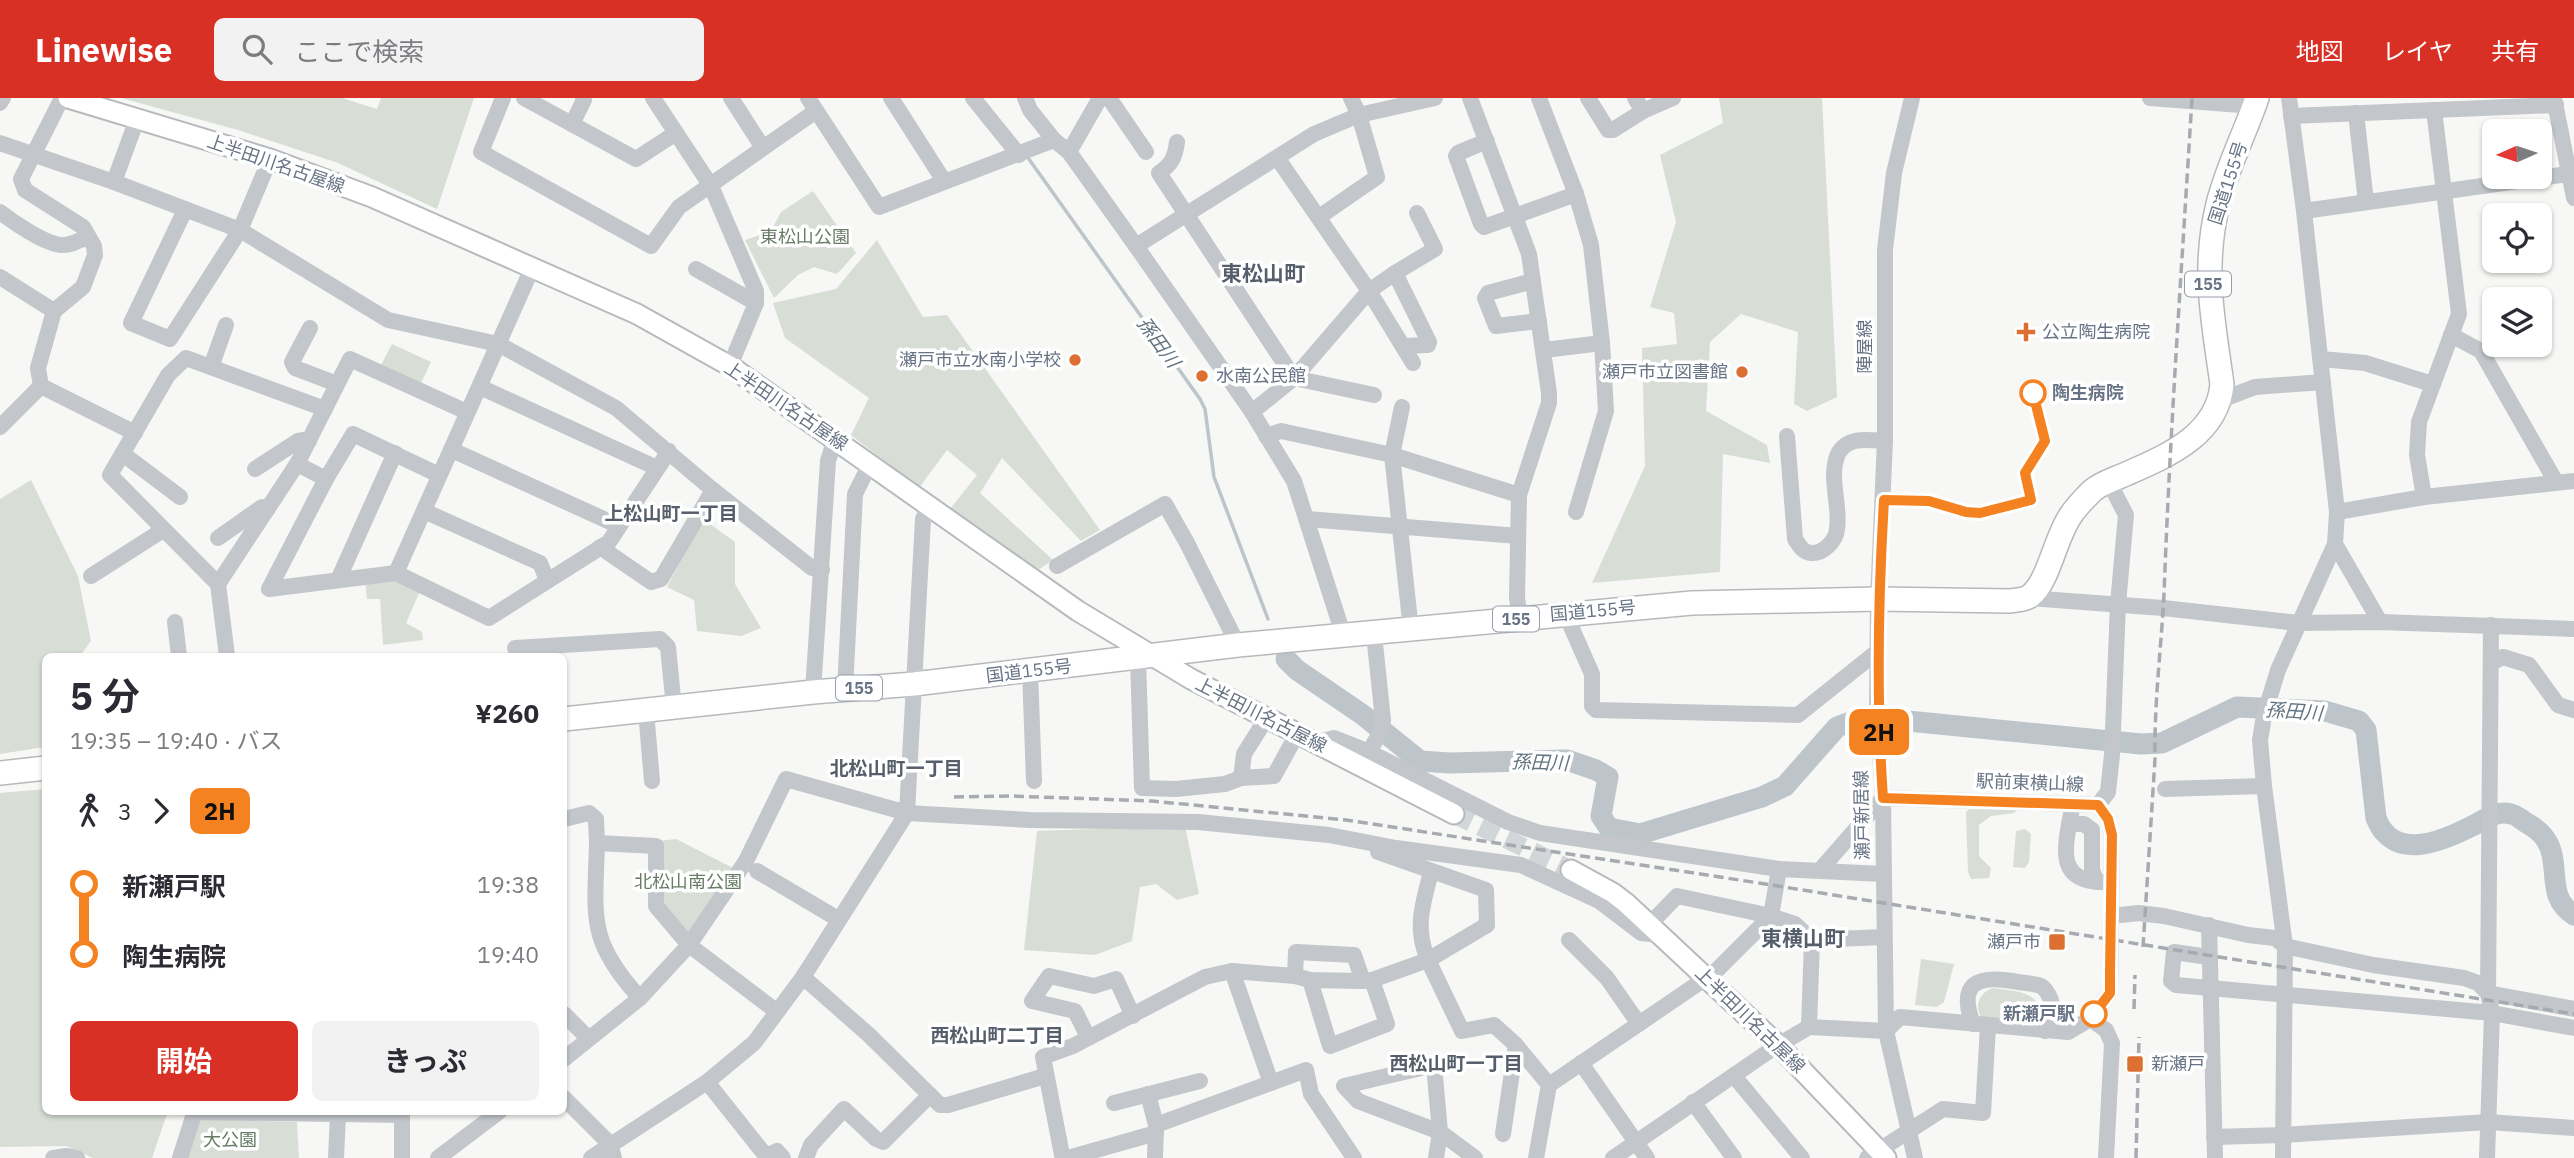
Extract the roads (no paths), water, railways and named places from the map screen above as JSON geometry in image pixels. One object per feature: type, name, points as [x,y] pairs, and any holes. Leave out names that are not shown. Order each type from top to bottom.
[{"type":"highway","name":"国道155号","points":[[2221,400],[2222,384],[2208,282],[2213,232],[2218,202],[2255,102]]},
{"type":"highway","points":[[2029,598],[2041,584],[2059,535],[2071,515],[2094,490],[2169,454],[2193,437],[2215,412],[2221,400]]},
{"type":"highway","name":"国道155号","points":[[567,719],[914,684],[1238,645],[1343,637],[1570,613],[1692,603],[1878,599],[2010,601],[2029,598]]},
{"type":"highway","points":[[0,773],[42,768]]},
{"type":"main road","name":"上半田川名古屋線","points":[[68,98],[270,159],[372,197],[637,314],[730,366],[1147,657],[1454,814]]},
{"type":"main road","name":"上半田川名古屋線","points":[[1571,870],[1613,893],[1708,978],[1778,1045],[1877,1155]]},
{"type":"street","points":[[0,103],[3,98]]},
{"type":"street","points":[[41,386],[38,368],[54,311],[83,287],[95,255],[94,246],[82,227],[24,190],[22,179],[62,98]]},
{"type":"street","points":[[503,98],[481,152],[651,246],[679,207],[763,148],[812,104],[879,206],[1054,140]]},
{"type":"street","points":[[524,98],[636,159],[676,133]]},
{"type":"street","points":[[572,124],[583,98]]},
{"type":"street","points":[[653,98],[711,186],[756,291],[756,303],[730,366]]},
{"type":"street","points":[[732,98],[763,148]]},
{"type":"street","points":[[891,98],[944,181]]},
{"type":"street","points":[[973,98],[1023,153]]},
{"type":"street","points":[[1025,98],[1030,110],[1054,140],[1069,152],[1136,246],[1252,412],[1294,481],[1343,637]]},
{"type":"street","points":[[1069,152],[1100,98]]},
{"type":"street","points":[[1109,98],[1146,152]]},
{"type":"street","points":[[1319,217],[1377,177],[1359,115],[1351,98]]},
{"type":"street","points":[[1136,246],[1314,134],[1359,115],[1435,98]]},
{"type":"street","points":[[1471,98],[1529,254],[1545,350],[1549,403],[1519,495],[1517,598],[1520,618]]},
{"type":"street","points":[[1539,98],[1576,194],[1591,245],[1602,343],[1606,411],[1576,512]]},
{"type":"street","points":[[1588,98],[1608,130],[1612,130],[1639,104],[1673,98]]},
{"type":"street","name":"陣屋線","points":[[1878,599],[1885,441],[1885,250],[1894,173],[1912,98]]},
{"type":"street","points":[[2150,98],[2255,102]]},
{"type":"street","points":[[2283,1158],[2285,946],[2260,740],[2266,709],[2298,623],[2336,544],[2337,512],[2289,98]]},
{"type":"street","points":[[2291,116],[2434,110],[2555,101],[2574,198]]},
{"type":"street","points":[[2424,497],[2417,455],[2419,422],[2459,314],[2434,110]]},
{"type":"street","points":[[2356,113],[2365,202]]},
{"type":"street","points":[[114,182],[136,119]]},
{"type":"street","points":[[1488,141],[1456,156],[1481,225],[1486,226],[1517,216],[1576,194]]},
{"type":"street","points":[[1177,142],[1171,165],[1159,173],[1294,378],[1374,395]]},
{"type":"street","points":[[0,143],[114,182],[240,230],[388,320],[498,344],[616,408],[713,490],[812,568],[822,570]]},
{"type":"street","points":[[184,209],[131,323],[170,339],[240,230],[270,159]]},
{"type":"street","points":[[1278,159],[1369,291],[1413,363]]},
{"type":"street","points":[[2304,211],[2568,174]]},
{"type":"street","points":[[0,212],[26,230],[61,245],[81,241],[88,236]]},
{"type":"street","points":[[1252,412],[1294,378],[1369,291],[1435,249],[1417,213]]},
{"type":"street","points":[[396,573],[533,266]]},
{"type":"street","points":[[696,269],[756,303]]},
{"type":"street","points":[[1395,273],[1429,342],[1427,345],[1404,346]]},
{"type":"street","points":[[0,277],[54,311]]},
{"type":"street","points":[[1533,281],[1488,293],[1485,298],[1496,326],[1539,321]]},
{"type":"street","points":[[211,367],[226,325]]},
{"type":"street","points":[[310,328],[292,362],[295,368],[337,384]]},
{"type":"street","points":[[2451,335],[2481,351],[2556,482]]},
{"type":"street","points":[[1545,350],[1602,343]]},
{"type":"street","points":[[228,653],[218,584],[110,475],[168,375],[186,358],[325,409]]},
{"type":"street","points":[[218,584],[297,464],[350,359],[467,412]]},
{"type":"street","points":[[2321,359],[2365,363],[2432,384]]},
{"type":"street","points":[[2221,400],[2255,387],[2323,382]]},
{"type":"street","points":[[0,427],[41,386]]},
{"type":"street","points":[[41,386],[135,433]]},
{"type":"street","points":[[480,387],[657,468]]},
{"type":"street","points":[[1402,407],[1392,455],[1411,630]]},
{"type":"street","points":[[1266,436],[1280,432],[1392,455],[1519,495]]},
{"type":"street","points":[[439,475],[353,434],[326,479],[269,589],[396,573],[489,618],[609,541],[669,451]]},
{"type":"street","points":[[1787,436],[1795,539],[1800,548],[1810,553],[1822,551],[1837,530],[1836,462],[1840,451],[1855,440],[1885,441]]},
{"type":"street","points":[[813,692],[828,461],[835,439]]},
{"type":"street","points":[[254,469],[298,441],[309,441]]},
{"type":"street","points":[[452,450],[619,526]]},
{"type":"street","points":[[338,580],[394,453]]},
{"type":"street","points":[[123,454],[180,497]]},
{"type":"street","points":[[297,464],[326,479]]},
{"type":"street","points":[[845,690],[855,494],[870,464]]},
{"type":"street","points":[[2337,512],[2424,497],[2574,481]]},
{"type":"street","points":[[2098,805],[2108,792],[2112,755],[2118,604],[2126,515],[2109,482]]},
{"type":"street","points":[[600,547],[651,582],[661,579],[713,490]]},
{"type":"street","points":[[1057,566],[1165,504],[1238,645]]},
{"type":"street","points":[[591,1158],[612,1151],[707,1082],[754,1043],[803,977],[907,813],[923,519],[930,505]]},
{"type":"street","points":[[218,538],[262,506],[267,510]]},
{"type":"street","points":[[424,511],[540,563],[547,580]]},
{"type":"street","points":[[1307,519],[1518,536]]},
{"type":"street","points":[[91,576],[163,530]]},
{"type":"street","points":[[2336,544],[2380,622]]},
{"type":"street","points":[[2029,598],[2118,604],[2298,623],[2380,622],[2574,629]]},
{"type":"street","name":"瀬戸新居線","points":[[1878,599],[1877,708],[1883,798],[1886,1031],[1915,1158]]},
{"type":"street","points":[[1570,613],[1569,622],[1592,674],[1592,706],[1597,710],[1798,715],[1878,651]]},
{"type":"street","points":[[175,622],[179,653]]},
{"type":"street","points":[[2487,1158],[2492,1013],[2488,993],[2491,625]]},
{"type":"street","points":[[1369,752],[1382,725],[1374,634]]},
{"type":"street","points":[[515,648],[660,639],[668,647],[674,708]]},
{"type":"street","points":[[1147,657],[1142,788],[1177,789],[1225,784],[1241,778],[1274,776],[1297,734]]},
{"type":"street","points":[[2491,663],[2503,657],[2529,665],[2558,705],[2574,710]]},
{"type":"street","points":[[1030,671],[1034,781]]},
{"type":"street","points":[[646,710],[652,781]]},
{"type":"street","points":[[1241,778],[1244,754],[1266,719]]},
{"type":"street","points":[[1316,743],[1334,738],[1369,752],[1508,822],[1540,833],[1779,869],[1883,874]]},
{"type":"street","points":[[567,1056],[640,998],[689,945],[746,861],[786,779],[907,813],[1030,820],[1198,822],[1329,835],[1392,852],[1521,865],[1599,901],[1641,933],[1655,930],[1677,896],[1771,916],[1795,924],[1812,940],[1884,937]]},
{"type":"street","points":[[2165,789],[2264,786]]},
{"type":"street","points":[[1821,869],[1883,798]]},
{"type":"street","name":"駅前東横山線","points":[[1883,798],[2098,805],[2108,819],[2112,835],[2104,882],[2111,916],[2110,993],[2096,1012]]},
{"type":"street","points":[[2073,804],[2066,857],[2068,867],[2075,877],[2104,882]]},
{"type":"street","points":[[567,818],[589,813],[596,819],[597,931],[604,950],[621,978],[640,998]]},
{"type":"street","points":[[2069,824],[2084,824],[2092,830],[2092,870],[2104,882]]},
{"type":"street","points":[[597,843],[656,846],[656,906],[689,945],[776,1011]]},
{"type":"street","points":[[1354,1158],[1311,1094],[1306,1070],[1156,1129],[1067,1158],[1062,1155],[1043,1056],[1073,1046],[1205,977],[1232,971],[1302,978],[1368,980],[1428,960],[1487,925],[1486,890],[1431,872],[1392,852]]},
{"type":"street","points":[[1536,1158],[1549,1085],[1708,978],[1771,916],[1779,869]]},
{"type":"street","points":[[757,871],[838,919]]},
{"type":"street","points":[[1431,872],[1419,921],[1422,946],[1462,1031],[1494,1025],[1516,1045],[1549,1085]]},
{"type":"street","points":[[2111,916],[2146,913],[2248,935],[2275,938],[2285,946],[2373,965],[2464,978],[2478,983],[2488,993],[2574,1009]]},
{"type":"street","points":[[2209,925],[2215,1158]]},
{"type":"street","points":[[1569,940],[1607,978],[1639,1024]]},
{"type":"street","points":[[1809,1027],[1812,940]]},
{"type":"street","points":[[1296,952],[1354,955],[1387,1024],[1330,1046],[1302,978],[1296,952]]},
{"type":"street","points":[[2210,957],[2174,952],[2171,981],[2176,985],[2285,996],[2492,1013],[2574,1028]]},
{"type":"street","points":[[1232,971],[1270,1083]]},
{"type":"street","points":[[1088,1037],[1074,1011],[1032,1001],[1049,976],[1094,986],[1116,979],[1133,1016]]},
{"type":"street","points":[[803,977],[869,1035],[940,1105],[948,1105],[1045,1076]]},
{"type":"street","points":[[1877,1155],[1943,1109],[1983,1113],[1980,1025],[1967,1007],[1968,996],[1974,985],[1983,978],[2042,986],[2053,1006],[2045,1031]]},
{"type":"street","points":[[1614,1158],[1693,1102],[1809,1027],[1886,1031],[1900,1017],[2068,1031],[2096,1012],[2112,1043],[2106,1158]]},
{"type":"street","points":[[567,1017],[588,1038]]},
{"type":"street","points":[[1503,1134],[1516,1045]]},
{"type":"street","points":[[1581,1063],[1647,1158]]},
{"type":"street","points":[[1436,1158],[1440,1132],[1434,1065],[1344,1086],[1358,1101],[1440,1132],[1475,1158]]},
{"type":"street","points":[[1734,1076],[1802,1158]]},
{"type":"street","points":[[1114,1102],[1200,1081]]},
{"type":"street","points":[[707,1082],[771,1157]]},
{"type":"street","points":[[1148,1094],[1156,1129],[1154,1158]]},
{"type":"street","points":[[806,1158],[811,1145],[844,1109],[876,1139],[883,1142],[930,1095]]},
{"type":"street","points":[[567,1101],[612,1151]]},
{"type":"street","points":[[1693,1102],[1734,1158]]},
{"type":"street","points":[[180,1158],[194,1115]]},
{"type":"street","points":[[336,1158],[338,1115]]},
{"type":"street","points":[[401,1115],[402,1158]]},
{"type":"street","points":[[438,1158],[494,1115]]},
{"type":"street","points":[[2214,1137],[2488,1122],[2574,1128]]},
{"type":"waterway","name":"孫田川","points":[[1026,155],[1200,399],[1205,409],[1214,477],[1268,619]]},
{"type":"waterway","name":"孫田川","points":[[1286,659],[1420,761],[1450,763],[1567,760],[1596,770],[1608,777],[1601,816],[1609,828],[1640,834],[1762,797],[1785,786],[1837,727],[1861,718]]},
{"type":"waterway","name":"孫田川","points":[[1898,720],[2141,744],[2162,743],[2237,707],[2325,711],[2359,721],[2366,730],[2376,818],[2384,832],[2394,840],[2419,845],[2446,838],[2495,814],[2513,815],[2542,835],[2550,847],[2558,895],[2563,906],[2574,915]]},
{"type":"tunnel","points":[[1454,814],[1571,870]]},
{"type":"railway","points":[[2143,947],[2192,98]]},
{"type":"railway","points":[[954,797],[1011,796],[1152,801],[1346,820],[1759,883],[2574,1014]]},
{"type":"railway","points":[[2134,1009],[2135,975]]},
{"type":"railway","points":[[2136,1158],[2139,1037]]},
{"type":"place","name":"公立陶生病院","points":[[2026,332]]},
{"type":"place","name":"瀬戸市立水南小学校","points":[[1075,360]]},
{"type":"place","name":"瀬戸市立図書館","points":[[1742,372]]},
{"type":"place","name":"水南公民館","points":[[1202,376]]},
{"type":"place","name":"陶生病院","points":[[2033,393]]},
{"type":"place","name":"瀬戸市","points":[[2057,942]]},
{"type":"place","name":"新瀬戸駅","points":[[2094,1014]]},
{"type":"place","name":"新瀬戸","points":[[2135,1064]]},
{"type":"district","name":"東松山町","points":[[1263,274]]},
{"type":"district","name":"上松山町一丁目","points":[[671,513]]},
{"type":"district","name":"北松山町一丁目","points":[[896,768]]},
{"type":"district","name":"東横山町","points":[[1803,939]]},
{"type":"district","name":"西松山町二丁目","points":[[997,1035]]},
{"type":"district","name":"西松山町一丁目","points":[[1456,1063]]},
{"type":"park label","name":"東松山公園","points":[[805,237]]},
{"type":"park label","name":"北松山南公園","points":[[688,882]]},
{"type":"park label","name":"大公園","points":[[230,1140]]}]
